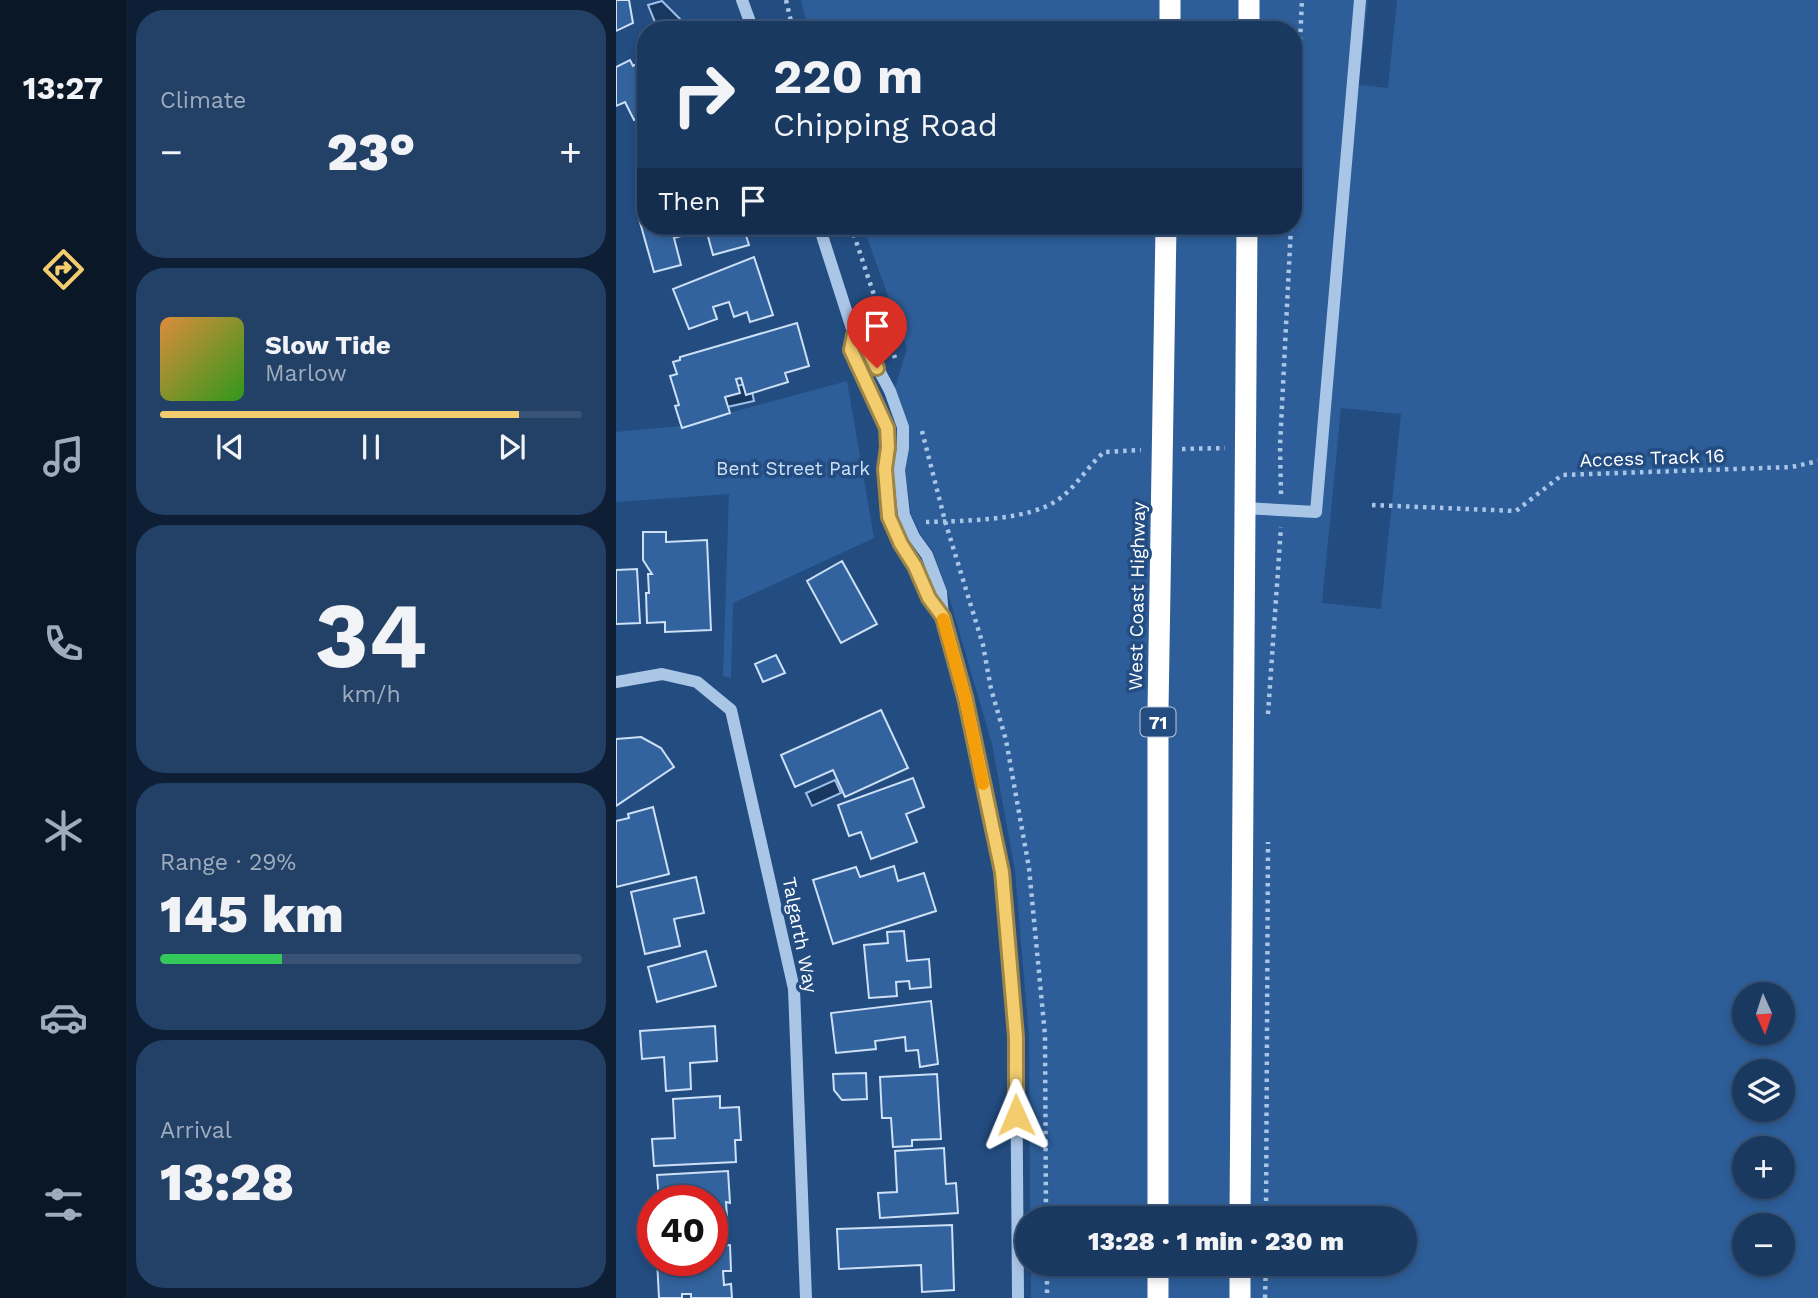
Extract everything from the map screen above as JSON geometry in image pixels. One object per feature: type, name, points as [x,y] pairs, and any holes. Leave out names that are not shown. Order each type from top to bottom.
[{"type":"highway","points":[[1170,0],[1170,21]]},
{"type":"highway","points":[[1249,0],[1249,21]]},
{"type":"highway","name":"West Coast Highway","points":[[1158,1206],[1158,710],[1166,235]]},
{"type":"highway","points":[[1240,1206],[1247,235]]},
{"type":"highway","points":[[1158,1276],[1158,1298]]},
{"type":"highway","points":[[1240,1276],[1240,1298]]},
{"type":"street","points":[[742,0],[750,21]]},
{"type":"street","points":[[1244,508],[1316,512],[1360,0]]},
{"type":"street","points":[[821,235],[854,335],[851,350],[887,428],[885,469],[889,517],[929,598],[943,617]]},
{"type":"street","points":[[854,335],[865,344],[890,391],[903,427],[899,470],[904,515],[914,537],[927,555],[941,592],[943,617],[965,697],[1002,872],[1016,1037],[1018,1298]]},
{"type":"street","name":"Talgarth Way","points":[[616,682],[662,674],[697,682],[731,710],[794,989],[806,1298]]},
{"type":"path","points":[[786,0],[791,21]]},
{"type":"path","points":[[1300,21],[1301,0]]},
{"type":"path","points":[[1281,502],[1280,446],[1291,235]]},
{"type":"path","points":[[907,522],[1026,514],[1046,507],[1061,498],[1104,452],[1280,446]]},
{"type":"path","name":"Access Track 16","points":[[1372,505],[1516,512],[1562,475],[1792,467],[1818,461]]},
{"type":"path","points":[[1268,718],[1280,532]]},
{"type":"path","points":[[1266,1206],[1268,829]]},
{"type":"path","points":[[1047,1276],[1047,1298]]},
{"type":"path","points":[[1265,1298],[1266,1276]]},
{"type":"green space","points":[[801,0],[1368,0],[1359,85],[1388,88],[1397,0],[1818,0],[1818,1298],[1031,1298],[1031,1276],[1417,1276],[1417,1206],[1030,1206],[1029,1036],[1015,871],[992,744],[947,590],[933,551],[911,514],[905,470],[908,427],[895,388],[907,349],[866,235],[1302,235],[1302,21],[806,21]],"holes":[[[1341,408],[1401,414],[1381,609],[1322,603]]]},
{"type":"green space","name":"Bent Street Park","points":[[847,381],[874,538],[733,603],[731,678],[723,676],[729,494],[616,502],[616,432],[681,426]]},
{"type":"shaded area","points":[[662,1],[682,21],[655,21],[648,5]]},
{"type":"shaded area","points":[[750,383],[754,401],[727,407],[723,389]]},
{"type":"shaded area","points":[[835,780],[841,793],[812,806],[806,793]]},
{"type":"building","points":[[616,0],[629,0],[633,23],[616,31]]},
{"type":"building","points":[[630,60],[633,66],[637,64],[637,119],[634,120],[625,102],[616,106],[616,67]]},
{"type":"building","points":[[644,235],[685,235],[674,238],[681,265],[654,272]]},
{"type":"building","points":[[708,235],[746,235],[749,245],[713,255]]},
{"type":"building","points":[[754,257],[773,315],[750,322],[747,312],[734,317],[729,302],[713,307],[717,319],[689,329],[673,289]]},
{"type":"building","points":[[797,323],[809,366],[785,373],[788,382],[746,395],[741,378],[736,379],[740,393],[725,397],[730,413],[682,428],[675,406],[679,405],[670,376],[677,374],[673,362],[680,360],[680,357]]},
{"type":"building","points":[[643,532],[666,532],[666,542],[707,540],[711,630],[665,632],[665,622],[647,623],[646,593],[649,593],[648,574],[652,574],[643,560]]},
{"type":"building","points":[[842,561],[877,624],[841,643],[807,581]]},
{"type":"building","points":[[637,569],[640,623],[616,624],[616,570]]},
{"type":"building","points":[[776,655],[785,673],[763,682],[755,664]]},
{"type":"building","points":[[881,710],[908,768],[845,797],[833,770],[795,787],[781,755]]},
{"type":"building","points":[[641,737],[661,748],[674,767],[616,806],[616,739]]},
{"type":"building","points":[[913,778],[924,807],[906,814],[917,842],[871,859],[861,832],[849,836],[838,805]]},
{"type":"building","points":[[653,807],[669,874],[616,887],[616,821],[629,818],[628,814]]},
{"type":"building","points":[[894,866],[898,881],[924,873],[936,911],[833,944],[813,880],[856,867],[860,877]]},
{"type":"building","points":[[696,877],[704,913],[674,919],[680,946],[645,954],[631,892]]},
{"type":"building","points":[[904,931],[907,961],[929,959],[931,987],[910,989],[909,981],[896,982],[897,996],[869,998],[864,945],[888,943],[887,932]]},
{"type":"building","points":[[706,951],[716,986],[657,1002],[648,967]]},
{"type":"building","points":[[931,1001],[938,1064],[920,1067],[918,1050],[906,1051],[905,1037],[875,1041],[876,1049],[836,1053],[831,1013]]},
{"type":"building","points":[[715,1026],[717,1061],[690,1063],[691,1089],[666,1091],[664,1057],[642,1059],[640,1031]]},
{"type":"building","points":[[866,1073],[867,1099],[842,1100],[834,1090],[833,1074]]},
{"type":"building","points":[[937,1074],[941,1139],[912,1140],[912,1146],[893,1147],[891,1118],[882,1118],[880,1077]]},
{"type":"building","points":[[720,1096],[720,1108],[739,1107],[741,1140],[735,1140],[736,1162],[654,1166],[652,1139],[675,1138],[673,1099]]},
{"type":"building","points":[[944,1148],[946,1184],[956,1183],[958,1213],[880,1218],[878,1193],[897,1192],[895,1151]]},
{"type":"building","points":[[728,1171],[730,1203],[728,1185],[658,1185],[657,1175]]},
{"type":"building","points":[[952,1225],[954,1290],[922,1292],[921,1265],[839,1269],[837,1229]]},
{"type":"building","points":[[730,1245],[731,1271],[728,1271]]},
{"type":"building","points":[[658,1276],[723,1276],[724,1285],[731,1284],[732,1298],[691,1298],[691,1294],[682,1294],[682,1298],[659,1298]]},
{"type":"slow traffic","points":[[943,619],[965,697],[983,784]]},
{"type":"route","points":[[877,368],[865,344],[854,335],[851,350],[887,428],[885,469],[889,517],[929,598],[943,617],[965,697],[1002,872],[1016,1037],[1016,1115]]}]
